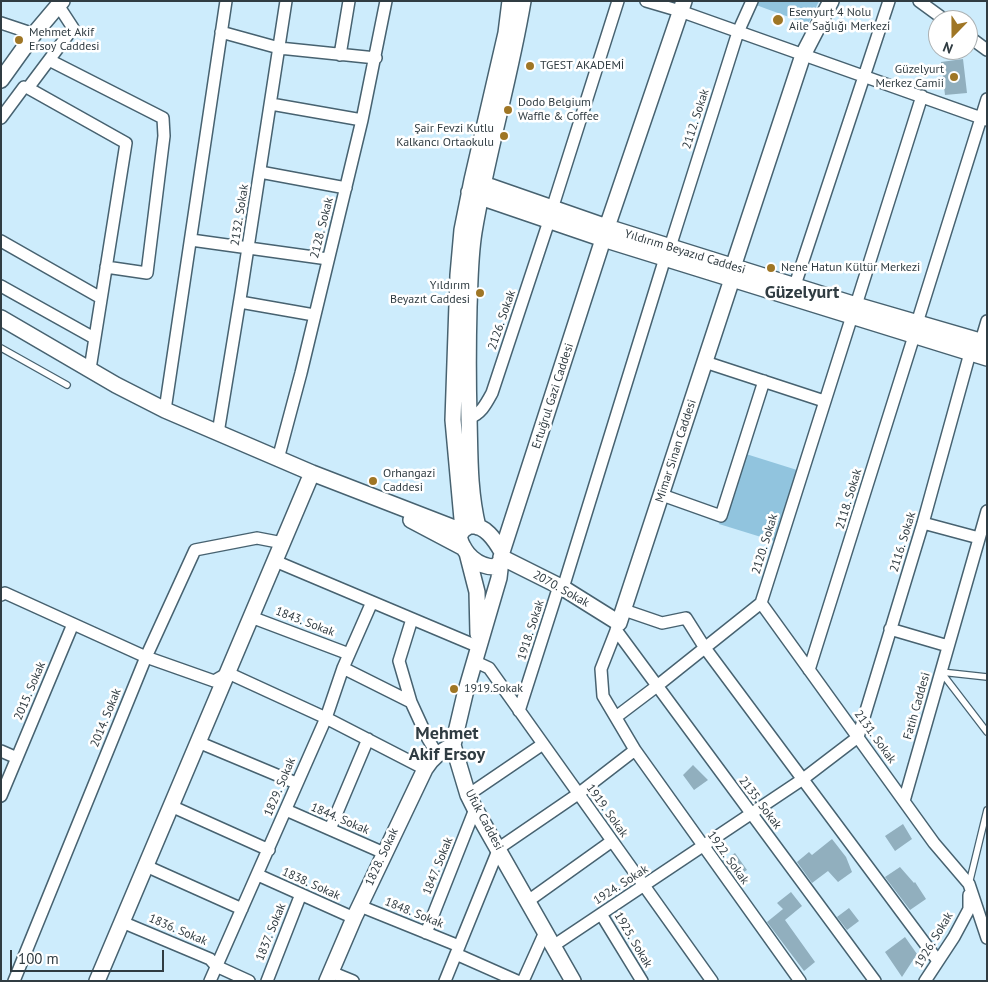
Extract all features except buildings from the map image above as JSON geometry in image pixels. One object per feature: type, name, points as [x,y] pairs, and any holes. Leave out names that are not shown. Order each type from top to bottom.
[{"type":"main road","points":[[478,527],[472,503],[467,377],[470,272],[476,188],[504,43],[510,1]]},
{"type":"main road","points":[[462,531],[453,420],[462,230],[476,188],[516,42],[523,1]]},
{"type":"main road","name":"Mimar Sinan Caddesi","points":[[620,621],[706,362],[804,55],[831,1]]},
{"type":"main road","points":[[1,80],[34,34],[60,3]]},
{"type":"main road","name":"Ertuğrul Gazi Caddesi","points":[[479,647],[499,578],[501,557],[605,233],[682,6]]},
{"type":"main road","name":"Yıldırım Beyazıd Caddesi","points":[[476,188],[605,233],[854,311],[916,329],[984,342]]},
{"type":"main road","name":"Yıldırım Beyazıd Caddesi","points":[[733,273],[796,285],[854,311]]},
{"type":"main road","points":[[1,318],[116,385],[164,410],[312,473],[462,531]]},
{"type":"main road","name":"Yıldırım Beyazıd Caddesi","points":[[916,329],[970,354],[987,358]]},
{"type":"main road","points":[[97,981],[312,473]]},
{"type":"main road","points":[[312,473],[420,524],[465,550],[479,564],[486,567],[495,567],[501,557],[494,538],[478,527],[468,526],[459,536],[465,550],[477,592],[479,647]]},
{"type":"main road","name":"2070. Sokak","points":[[501,557],[561,587],[620,621]]},
{"type":"main road","name":"Ufuk Caddesi","points":[[479,647],[453,745],[468,795],[475,809],[499,848],[573,981]]},
{"type":"main road","name":"1828. Sokak","points":[[329,976],[384,853],[425,769],[430,760],[437,754],[453,745]]},
{"type":"street","points":[[164,410],[226,1]]},
{"type":"street","name":"2132. Sokak","points":[[218,433],[286,1]]},
{"type":"street","points":[[340,55],[349,1]]},
{"type":"street","name":"2128. Sokak","points":[[278,459],[301,374],[346,188],[376,58],[386,1]]},
{"type":"street","name":"2126. Sokak","points":[[469,418],[476,416],[485,406],[492,393],[551,215],[618,1]]},
{"type":"street","points":[[646,1],[682,6],[738,32],[984,118]]},
{"type":"street","name":"2112. Sokak","points":[[561,587],[738,32],[752,1]]},
{"type":"street","points":[[796,285],[889,1]]},
{"type":"street","points":[[918,1],[931,10]]},
{"type":"street","points":[[28,88],[73,28],[60,3]]},
{"type":"street","points":[[1,23],[34,34]]},
{"type":"street","points":[[221,32],[279,48],[376,58]]},
{"type":"street","points":[[49,60],[163,118],[164,136],[147,273],[106,266]]},
{"type":"street","points":[[1,118],[24,87],[126,143],[90,370]]},
{"type":"street","name":"2120. Sokak","points":[[761,603],[922,96]]},
{"type":"street","name":"2118. Sokak","points":[[809,670],[984,118],[987,98]]},
{"type":"street","points":[[271,104],[362,120]]},
{"type":"street","points":[[260,172],[346,188]]},
{"type":"street","points":[[191,240],[328,259]]},
{"type":"street","points":[[3,245],[101,298]]},
{"type":"street","points":[[1,286],[94,338]]},
{"type":"street","points":[[240,302],[314,315]]},
{"type":"street","points":[[984,342],[987,321]]},
{"type":"street","name":"2116. Sokak","points":[[858,737],[923,523],[970,354]]},
{"type":"street","points":[[706,362],[824,401]]},
{"type":"street","points":[[662,495],[721,516],[764,381]]},
{"type":"street","name":"Fatih Caddesi","points":[[904,801],[987,510]]},
{"type":"street","points":[[923,523],[979,538]]},
{"type":"street","name":"2014. Sokak","points":[[14,981],[146,657],[196,550],[257,538],[283,543]]},
{"type":"street","points":[[275,561],[479,647]]},
{"type":"street","name":"1918. Sokak","points":[[520,711],[561,587]]},
{"type":"street","points":[[2,596],[73,624],[146,657],[214,681],[228,673],[326,718],[425,769]]},
{"type":"street","name":"1829. Sokak","points":[[210,981],[326,718],[343,668],[372,602]]},
{"type":"street","points":[[616,717],[761,603]]},
{"type":"street","name":"2131. Sokak","points":[[761,603],[934,843],[969,884]]},
{"type":"street","name":"1843. Sokak","points":[[251,616],[349,654]]},
{"type":"street","points":[[620,621],[662,623],[686,618],[705,648],[938,961]]},
{"type":"street","points":[[412,619],[399,661],[411,702],[437,754]]},
{"type":"street","name":"2135. Sokak","points":[[620,621],[624,641],[875,981]]},
{"type":"street","name":"1922. Sokak","points":[[620,621],[601,669],[603,696],[634,750],[800,981]]},
{"type":"street","name":"2015. Sokak","points":[[1,796],[73,624]]},
{"type":"street","points":[[890,630],[948,646]]},
{"type":"street","name":"1919. Sokak","points":[[476,662],[489,668],[712,981]]},
{"type":"street","points":[[343,668],[411,702]]},
{"type":"street","name":"1924. Sokak","points":[[553,946],[803,779],[858,737]]},
{"type":"street","points":[[330,829],[368,739]]},
{"type":"street","points":[[198,742],[296,783]]},
{"type":"street","points":[[468,795],[543,744]]},
{"type":"street","points":[[445,981],[499,848],[578,794],[634,750]]},
{"type":"street","points":[[1,751],[17,758]]},
{"type":"street","points":[[171,806],[269,850]]},
{"type":"street","name":"1847. Sokak","points":[[426,933],[475,809]]},
{"type":"street","name":"1844. Sokak","points":[[286,810],[384,853]]},
{"type":"street","points":[[528,901],[612,841]]},
{"type":"street","points":[[146,866],[242,909]]},
{"type":"street","name":"1838. Sokak","points":[[258,875],[301,894],[357,912]]},
{"type":"street","points":[[969,884],[987,938]]},
{"type":"street","name":"1926. Sokak","points":[[926,981],[969,909],[969,884]]},
{"type":"street","name":"1837. Sokak","points":[[266,981],[301,894]]},
{"type":"street","name":"1848. Sokak","points":[[357,912],[426,933],[517,981]]},
{"type":"street","name":"1925. Sokak","points":[[601,914],[642,981]]},
{"type":"street","name":"1836. Sokak","points":[[122,922],[210,958],[216,966],[249,981]]},
{"type":"street","points":[[523,981],[545,932]]},
{"type":"street","points":[[329,976],[353,981]]},
{"type":"lane","points":[[1,348],[67,386]]},
{"type":"lane","points":[[941,672],[987,677]]},
{"type":"lane","points":[[941,672],[987,732]]},
{"type":"lane","points":[[969,884],[987,810]]},
{"type":"shaded area","points":[[758,1],[819,1],[808,24],[756,5]]},
{"type":"shaded area","points":[[746,454],[797,470],[774,541],[719,524]]},
{"type":"place","name":"Esenyurt 4 Nolu Aile Sağlığı Merkezi","points":[[778,20]]},
{"type":"place","name":"Mehmet Akif Ersoy Caddesi","points":[[19,40]]},
{"type":"place","name":"TGEST AKADEMİ","points":[[530,66]]},
{"type":"place","name":"Güzelyurt Merkez Camii","points":[[954,77]]},
{"type":"place","name":"Dodo Belgium Waffle & Coffee","points":[[508,110]]},
{"type":"place","name":"Şair Fevzi Kutlu Kalkancı Ortaokulu","points":[[504,136]]},
{"type":"place","name":"Nene Hatun Kültür Merkezi","points":[[771,268]]},
{"type":"place","name":"Yıldırım Beyazıt Caddesi","points":[[480,293]]},
{"type":"place","name":"Orhangazi Caddesi","points":[[373,481]]},
{"type":"place","name":"1919.Sokak","points":[[454,689]]},
{"type":"district","name":"Güzelyurt","points":[[802,293]]},
{"type":"district","name":"Mehmet Akif Ersoy","points":[[447,744]]}]
